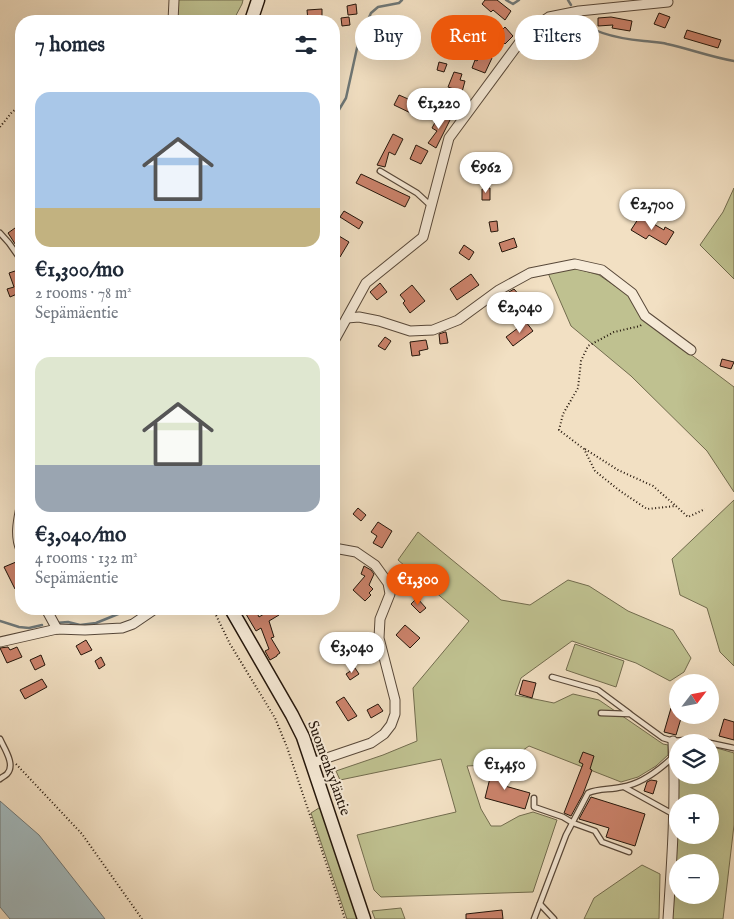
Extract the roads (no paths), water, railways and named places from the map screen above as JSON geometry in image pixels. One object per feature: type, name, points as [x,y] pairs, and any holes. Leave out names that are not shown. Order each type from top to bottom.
[{"type":"street","points":[[173,15],[174,0]]},
{"type":"street","points":[[253,15],[258,0]]},
{"type":"street","points":[[340,330],[366,283],[423,237],[449,138],[528,31],[549,17],[579,11],[669,1]]},
{"type":"street","points":[[347,318],[378,321],[410,331],[433,330],[458,320],[499,290],[530,273],[575,264],[602,270],[632,293],[645,316],[692,350]]},
{"type":"street","points":[[312,763],[372,742],[384,734],[395,714],[395,700],[379,638],[380,619],[390,594],[388,583],[375,565],[356,552],[340,549]]},
{"type":"street","points":[[49,615],[57,629]]},
{"type":"street","points":[[0,642],[57,629],[122,628],[133,624],[146,615]]},
{"type":"street","name":"Suomenkyläntie","points":[[234,615],[303,737],[364,919]]},
{"type":"street","points":[[668,919],[674,844]]},
{"type":"lane","points":[[416,94],[454,108],[464,118]]},
{"type":"lane","points":[[380,171],[417,193],[431,206]]},
{"type":"lane","points":[[0,233],[15,252]]},
{"type":"lane","points":[[552,677],[598,690],[663,738],[669,740]]},
{"type":"lane","points":[[601,713],[630,714]]},
{"type":"lane","points":[[0,739],[11,766],[8,773],[0,779]]},
{"type":"lane","points":[[719,745],[734,748]]},
{"type":"lane","points":[[534,919],[566,835],[588,793],[594,790],[624,787],[641,781],[669,761]]},
{"type":"lane","points":[[624,787],[669,812]]},
{"type":"lane","points":[[534,798],[534,807],[564,817],[573,823],[595,831],[602,842],[629,852]]},
{"type":"lane","points":[[540,904],[554,919]]},
{"type":"water","points":[[0,801],[39,835],[105,919],[10,919],[0,907]]},
{"type":"waterway","points":[[340,108],[346,98],[359,39],[371,13],[378,7],[399,3],[402,0]]},
{"type":"waterway","points":[[506,0],[513,4],[519,0]]},
{"type":"waterway","points":[[568,0],[571,5]]},
{"type":"waterway","points":[[599,32],[627,39],[664,43],[734,61]]},
{"type":"waterway","points":[[56,623],[68,622],[80,625],[96,623],[116,615]]},
{"type":"waterway","points":[[0,621],[29,628],[42,625]]}]
